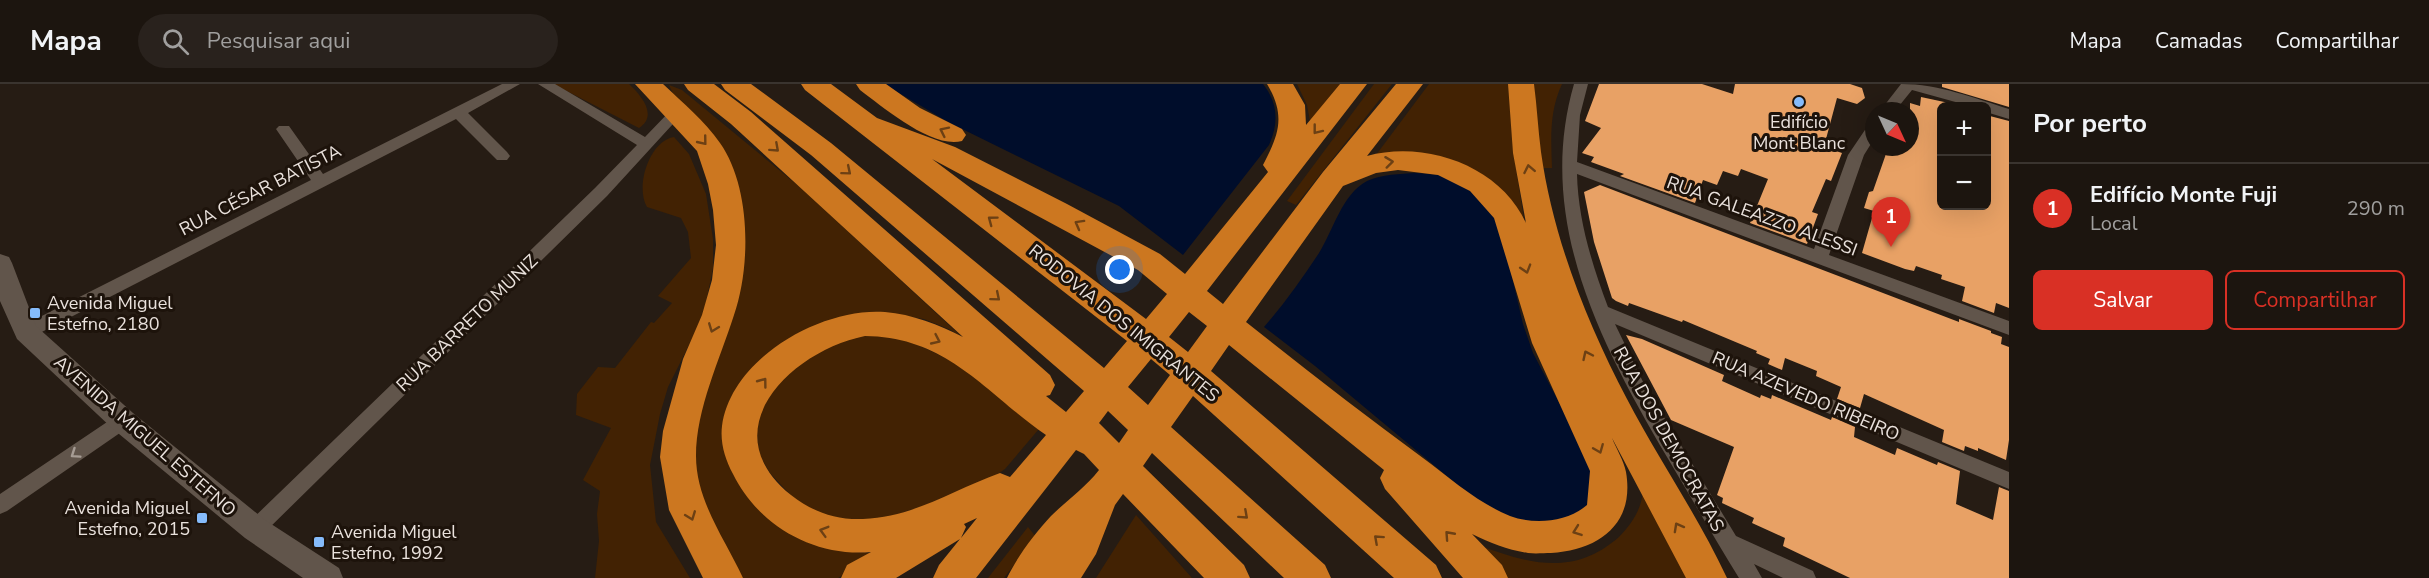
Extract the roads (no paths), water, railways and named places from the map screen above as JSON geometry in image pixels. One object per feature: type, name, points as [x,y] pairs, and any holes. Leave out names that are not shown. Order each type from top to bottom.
[{"type":"highway","points":[[648,84],[700,135],[710,149],[723,184],[728,210],[731,245],[728,280],[718,315],[700,359],[681,431],[678,457],[688,510],[723,578]]},
{"type":"highway","points":[[697,84],[741,118],[1019,366],[1230,578]]},
{"type":"highway","points":[[734,84],[820,149],[1119,400],[1311,578]]},
{"type":"highway","name":"RODOVIA DOS IMIGRANTES","points":[[814,84],[1167,353],[1422,578]]},
{"type":"highway","points":[[868,84],[910,114],[1057,186],[1131,233],[1149,262]]},
{"type":"highway","points":[[1254,209],[1291,134],[1294,119],[1293,107],[1280,84]]},
{"type":"highway","points":[[861,578],[1009,490],[1054,452],[1207,269],[1354,84]]},
{"type":"highway","points":[[1027,578],[1073,535],[1333,179],[1410,84]]},
{"type":"highway","points":[[1521,84],[1526,155],[1537,212],[1555,274],[1585,350],[1605,392],[1707,578]]},
{"type":"highway","points":[[866,124],[922,144],[955,159],[1149,262],[1356,429],[1470,514],[1506,532],[1530,537],[1551,537],[1580,531],[1603,515],[1607,502],[1608,471],[1549,344],[1508,214],[1480,184],[1444,166],[1398,161],[1372,164],[1333,179]]},
{"type":"highway","points":[[1009,490],[907,528],[881,534],[857,536],[826,533],[800,523],[767,498],[743,460],[741,421],[748,403],[764,380],[781,360],[806,343],[835,330],[859,324],[886,324],[921,333],[955,348],[1004,381],[1060,425],[1097,444]]},
{"type":"highway","points":[[1356,429],[1488,578]]},
{"type":"highway","points":[[953,578],[1009,490]]},
{"type":"highway","points":[[1059,578],[1073,535]]},
{"type":"main road","name":"AVENIDA MIGUEL ESTEFNO","points":[[0,263],[15,309],[26,332],[123,421],[255,530],[328,578]]},
{"type":"street","name":"RUA CÉSAR BATISTA","points":[[26,332],[513,84]]},
{"type":"street","points":[[545,84],[646,144]]},
{"type":"street","name":"RUA DOS DEMOCRATAS","points":[[1581,84],[1571,119],[1569,165],[1571,205],[1577,234],[1603,312],[1615,345],[1633,380],[1751,578]]},
{"type":"street","points":[[1894,102],[1909,84],[1969,102]]},
{"type":"street","points":[[1991,109],[2009,114]]},
{"type":"street","points":[[458,111],[502,156]]},
{"type":"street","name":"RUA BARRETO MUNIZ","points":[[255,530],[601,192],[676,113]]},
{"type":"street","points":[[284,129],[320,182]]},
{"type":"street","points":[[1819,258],[1856,155],[1865,141]]},
{"type":"street","name":"RUA GALEAZZO ALESSI","points":[[1569,165],[2009,328]]},
{"type":"street","name":"RUA AZEVEDO RIBEIRO","points":[[1603,312],[2009,481]]},
{"type":"street","points":[[0,505],[123,421]]},
{"type":"street","points":[[1727,541],[1805,578]]},
{"type":"water","points":[[884,84],[1263,84],[1272,98],[1275,121],[1269,145],[1183,255],[1119,206],[948,122]]},
{"type":"water","points":[[1416,173],[1439,175],[1470,187],[1491,207],[1503,238],[1523,324],[1533,353],[1594,469],[1590,503],[1567,518],[1534,523],[1490,512],[1315,366],[1264,327],[1313,263],[1339,214],[1358,187],[1379,177]]},
{"type":"place","name":"Edifício Mont Blanc","points":[[1799,102]]},
{"type":"place","name":"Edifício Monte Fuji","points":[[1891,247]]},
{"type":"place","name":"Avenida Miguel Estefno, 2180","points":[[35,313]]},
{"type":"place","name":"Avenida Miguel Estefno, 2015","points":[[202,518]]},
{"type":"place","name":"Avenida Miguel Estefno, 1992","points":[[319,542]]}]
